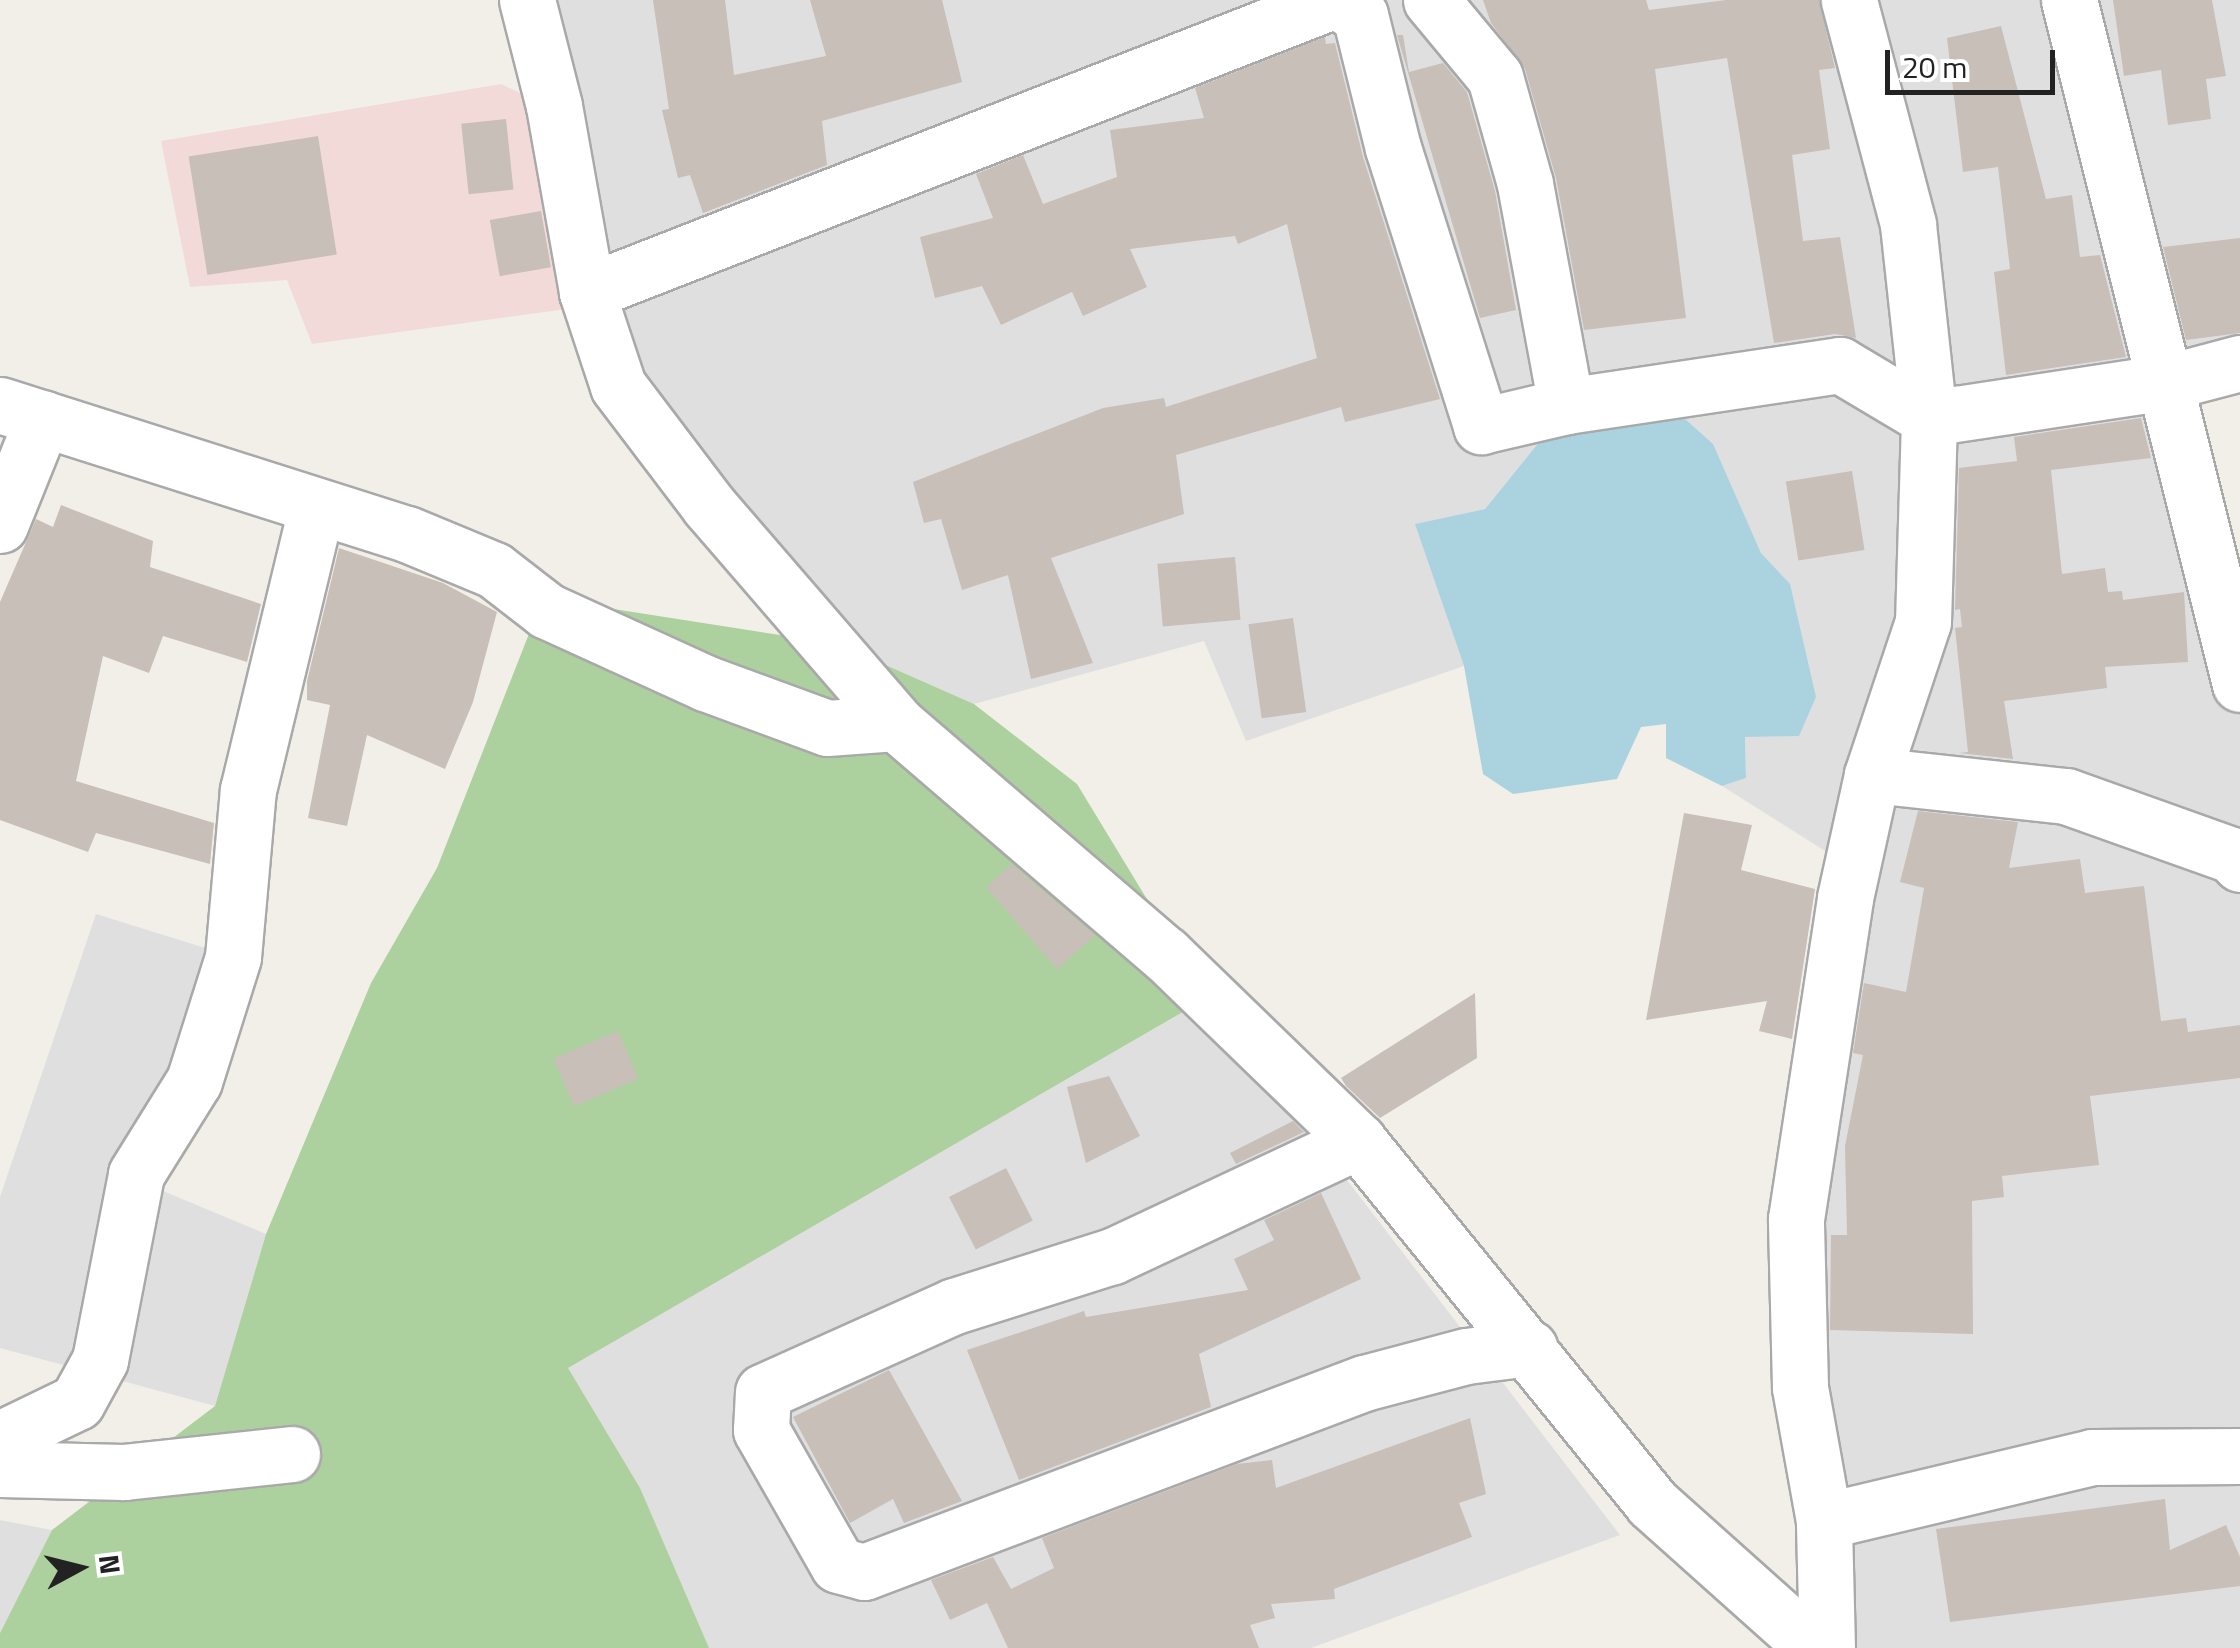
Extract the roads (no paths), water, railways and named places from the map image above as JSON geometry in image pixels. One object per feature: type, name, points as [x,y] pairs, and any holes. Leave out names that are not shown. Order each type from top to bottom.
[{"type":"street","points":[[526,0],[554,106],[587,292],[618,386],[794,611],[896,723],[1165,954],[1358,1141],[1652,1504],[1814,1648]]},
{"type":"street","points":[[587,292],[1282,9],[1413,0]]},
{"type":"street","points":[[1432,0],[1495,77],[1525,184],[1566,406]]},
{"type":"street","points":[[1827,1648],[1824,1521],[1800,1387],[1796,1218],[1845,898],[1872,775],[1923,622],[1929,418],[1908,224],[1848,0]]},
{"type":"street","points":[[2069,0],[2168,382],[2240,684]]},
{"type":"street","points":[[1343,5],[1393,148],[1480,426],[1566,406],[1840,364],[1929,418],[2168,382],[2240,363]]},
{"type":"street","points":[[0,525],[21,412],[316,510],[407,534],[494,570],[547,612],[706,683],[827,728],[896,723]]},
{"type":"street","points":[[0,1439],[77,1402],[100,1360],[136,1174],[188,1094],[233,957],[248,790],[316,510]]},
{"type":"street","points":[[1872,775],[2066,796],[2232,854],[2240,864]]},
{"type":"street","points":[[1358,1141],[1112,1256],[954,1306],[763,1392],[761,1430],[838,1565],[864,1572],[1364,1383],[1466,1356],[1529,1348]]},
{"type":"street","points":[[0,1468],[124,1472],[292,1454]]},
{"type":"street","points":[[1824,1521],[2092,1457],[2240,1456]]},
{"type":"water","points":[[1666,402],[1713,444],[1761,553],[1790,584],[1816,697],[1799,736],[1745,737],[1746,778],[1722,786],[1666,758],[1666,724],[1641,727],[1617,779],[1513,794],[1483,774],[1464,666],[1415,524],[1485,509],[1552,426]]}]
